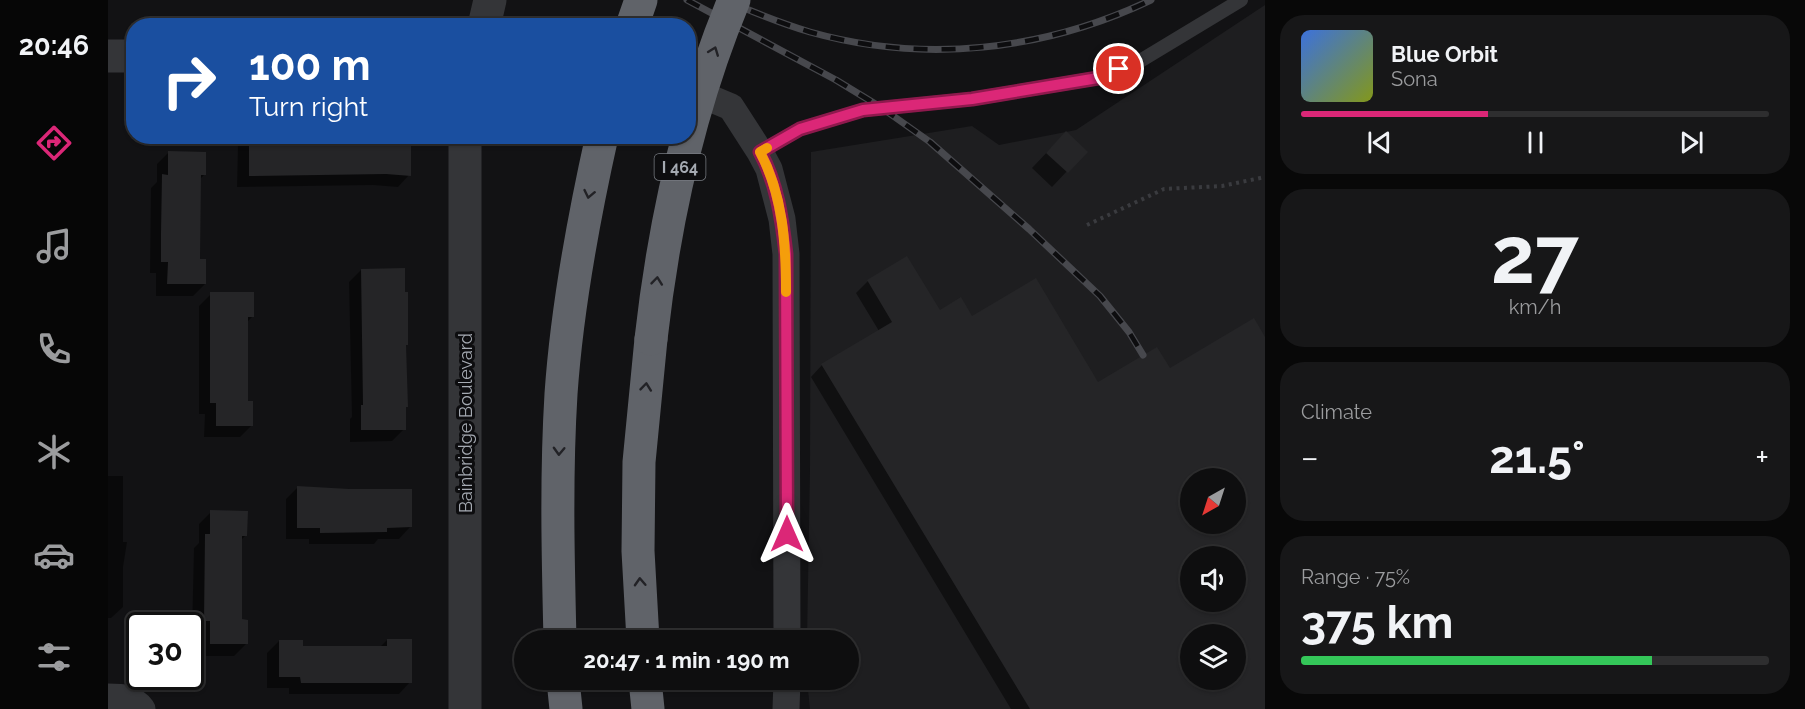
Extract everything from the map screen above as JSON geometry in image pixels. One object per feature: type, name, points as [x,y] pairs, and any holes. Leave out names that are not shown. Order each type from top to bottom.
[{"type":"highway","points":[[635,18],[641,0]]},
{"type":"highway","name":"I 464","points":[[696,108],[707,67],[734,0]]},
{"type":"highway","points":[[560,630],[557,503],[561,392],[574,288],[600,144]]},
{"type":"highway","name":"I 464","points":[[642,630],[638,551],[639,462],[658,271],[673,194],[686,144]]},
{"type":"highway","points":[[564,690],[566,709]]},
{"type":"highway","points":[[646,690],[648,709]]},
{"type":"street","points":[[486,18],[490,0]]},
{"type":"street","points":[[108,56],[126,56]]},
{"type":"street","points":[[696,92],[731,107],[768,168],[782,219],[786,254],[787,630]]},
{"type":"street","name":"Bainbridge Boulevard","points":[[465,144],[465,709]]},
{"type":"street","points":[[786,709],[787,690]]},
{"type":"street","points":[[108,697],[126,697],[142,709]]},
{"type":"lane","points":[[760,152],[800,129],[863,110],[972,99],[1098,78],[1140,61],[1241,0]]},
{"type":"path","points":[[1087,225],[1164,189],[1222,186],[1265,177]]},
{"type":"shaded area","points":[[1265,5],[1265,709],[810,709],[808,690],[859,690],[859,630],[807,630],[811,152],[972,126],[999,145],[1076,130]]},
{"type":"building","points":[[1066,131],[1088,152],[1068,173],[1046,153]]},
{"type":"building","points":[[249,144],[411,144],[411,176],[386,174],[249,176]]},
{"type":"building","points":[[168,151],[206,152],[206,175],[201,175],[200,259],[206,259],[206,284],[167,284],[168,262],[161,262],[161,233],[162,174],[168,175]]},
{"type":"building","points":[[907,256],[940,310],[961,297],[972,316],[1036,278],[1098,382],[1157,347],[1170,368],[1254,318],[1265,337],[1265,709],[1030,709],[821,364],[892,322],[867,280]]},
{"type":"building","points":[[405,268],[405,292],[408,292],[406,430],[361,430],[361,405],[363,405],[361,269]]},
{"type":"building","points":[[210,292],[254,292],[254,317],[248,317],[248,401],[253,401],[253,426],[216,426],[216,403],[210,403]]},
{"type":"building","points":[[297,486],[412,489],[412,527],[387,528],[387,532],[320,533],[320,528],[297,528]]},
{"type":"building","points":[[210,510],[248,511],[247,536],[242,536],[242,619],[248,620],[248,644],[210,644],[210,621],[204,621],[205,534],[210,534]]},
{"type":"building","points":[[387,639],[412,639],[412,683],[301,683],[300,677],[279,677],[279,640],[303,640],[303,646],[387,646]]},
{"type":"railway","points":[[687,0],[836,80],[882,108],[930,142],[1029,229],[1100,296],[1129,332],[1143,355]]},
{"type":"railway","points":[[725,0],[799,29],[853,42],[896,48],[940,49],[983,47],[1026,41],[1069,31],[1151,0]]},
{"type":"slow traffic","points":[[767,148],[760,152],[768,168],[782,219],[786,254],[786,292]]},
{"type":"route","points":[[787,534],[786,254],[782,219],[768,168],[760,152],[800,129],[863,110],[972,99],[1098,78],[1119,69]]}]
